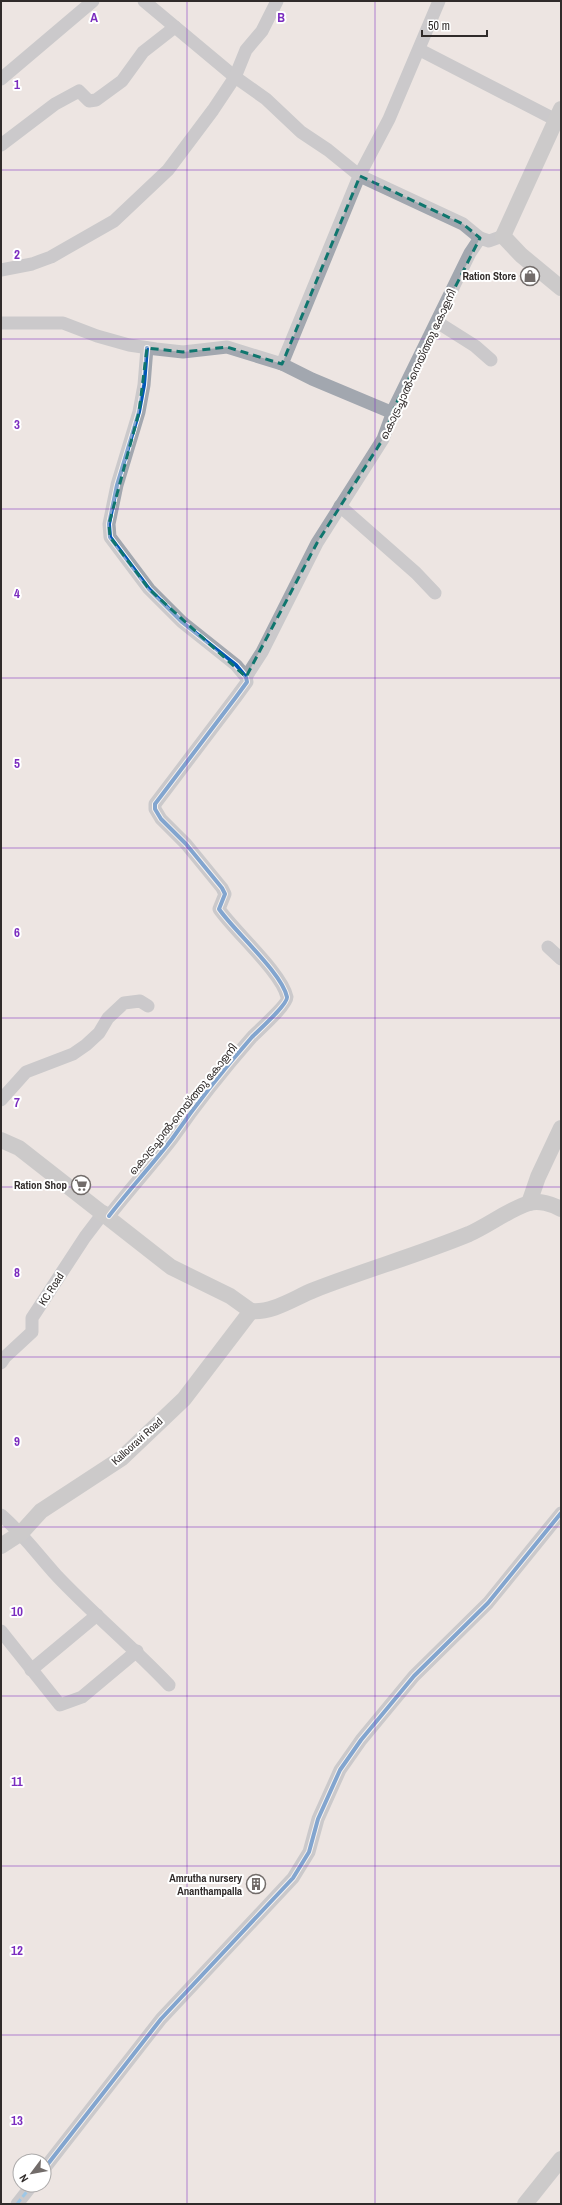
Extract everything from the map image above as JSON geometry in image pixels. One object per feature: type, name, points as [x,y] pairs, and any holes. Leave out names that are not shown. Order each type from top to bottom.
[{"type":"main road","points":[[558,115],[503,236],[521,255],[561,288]]},
{"type":"main road","points":[[529,1203],[538,1177],[561,1128]]},
{"type":"main road","points":[[1,1140],[19,1148],[107,1214],[171,1267],[230,1296],[251,1311],[261,1312],[321,1288],[412,1256],[470,1233],[529,1203],[543,1203],[561,1209]]},
{"type":"main road","name":"Kallooravi Road","points":[[1,1546],[22,1533],[41,1511],[122,1458],[184,1398],[251,1311]]},
{"type":"main road","points":[[525,2204],[561,2160]]},
{"type":"street","points":[[1,79],[94,1]]},
{"type":"street","points":[[144,1],[234,77],[266,99],[301,132],[328,150],[360,176],[463,224],[480,238],[489,241],[503,236]]},
{"type":"street","points":[[1,270],[32,264],[51,257],[114,221],[168,170],[213,110],[234,77],[246,50],[262,31],[277,1]]},
{"type":"street","points":[[282,364],[360,176],[420,50],[439,1]]},
{"type":"street","points":[[1,144],[55,104],[79,91],[90,101],[96,100],[122,81],[142,52],[175,27]]},
{"type":"street","points":[[420,50],[558,115]]},
{"type":"street","name":"കൊട്രച്ചാൽ-നെയ്ത്തു കോളനി","points":[[107,1214],[171,1139],[203,1094],[264,1024],[286,1004],[288,998],[284,989],[267,966],[219,909],[225,894],[222,888],[186,844],[161,818],[155,810],[155,804],[247,682],[246,676],[262,652],[304,566],[383,439],[393,413],[470,253],[480,238]]},
{"type":"street","points":[[437,322],[475,346],[491,360]]},
{"type":"street","points":[[1,323],[63,323],[97,336],[147,348],[183,352],[227,347],[282,364],[312,379],[393,413]]},
{"type":"street","points":[[147,348],[140,412],[117,485],[109,524],[110,537],[149,589],[182,622],[230,660],[246,676]]},
{"type":"street","points":[[340,506],[416,573],[435,593]]},
{"type":"street","points":[[548,947],[561,959]]},
{"type":"street","points":[[1,1100],[26,1072],[73,1054],[86,1045],[99,1033],[108,1018],[124,1003],[140,1001],[148,1006]]},
{"type":"street","name":"KC Road","points":[[1,1363],[5,1357],[32,1332],[32,1318],[85,1237],[107,1214]]},
{"type":"street","points":[[52,2159],[160,2019],[294,1878],[309,1852],[318,1819],[340,1770],[361,1740],[414,1676],[488,1603],[561,1513]]},
{"type":"street","points":[[1,1515],[22,1533],[57,1575],[97,1615],[137,1651],[169,1685]]},
{"type":"street","points":[[31,1670],[97,1615]]},
{"type":"street","points":[[1,1631],[60,1705],[82,1697],[137,1651]]},
{"type":"street","points":[[17,2204],[26,2193]]},
{"type":"highlighted area","points":[[360,176],[463,224],[480,238],[395,406],[383,439],[317,543],[246,677],[149,589],[110,537],[109,524],[139,412],[147,348],[183,352],[227,347],[282,364]]},
{"type":"marked path","points":[[17,2204],[26,2193]]},
{"type":"cycle path","points":[[109,1216],[172,1139],[221,1074],[252,1037],[278,1011],[287,997],[283,987],[267,964],[219,909],[225,894],[222,888],[186,844],[161,819],[155,809],[155,804],[247,682],[246,677],[236,665],[182,622],[149,589],[110,537],[109,524],[117,485],[139,412],[144,385],[147,348]]},
{"type":"cycle path","points":[[52,2159],[161,2019],[293,1878],[309,1852],[318,1819],[340,1770],[361,1740],[414,1676],[488,1603],[561,1513]]},
{"type":"place","name":"Ration Store","points":[[530,276]]},
{"type":"place","name":"Ration Shop","points":[[81,1185]]},
{"type":"place","name":"Amrutha nursery Ananthampalla","points":[[256,1884]]}]
